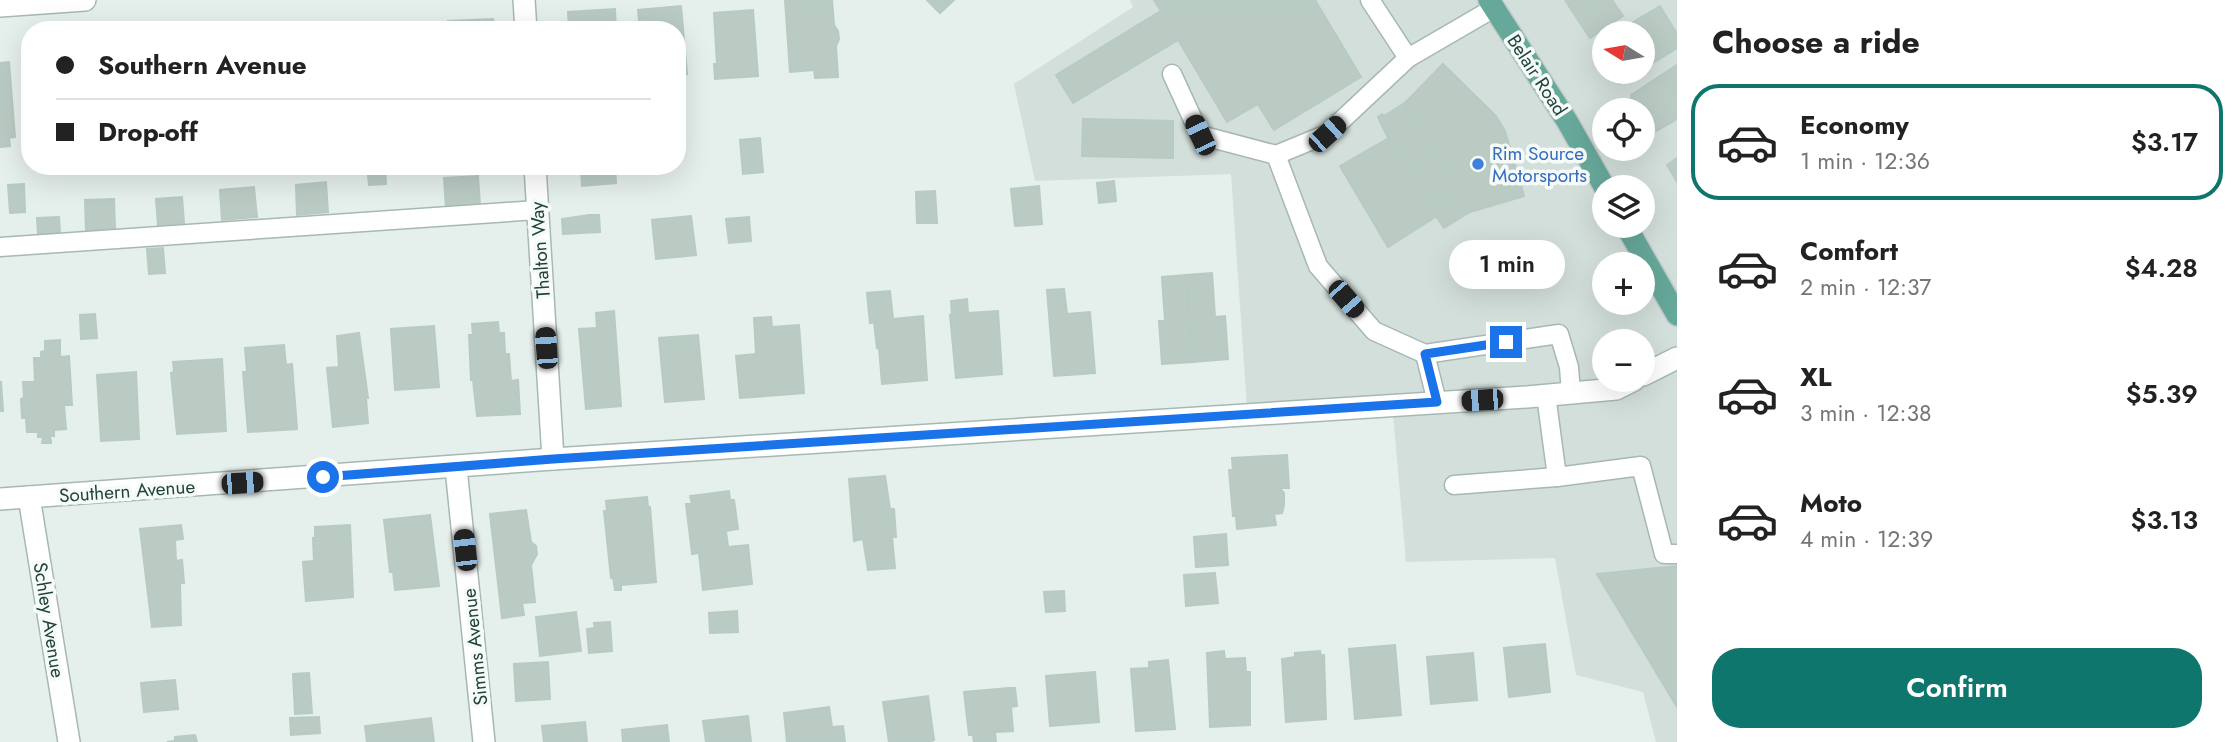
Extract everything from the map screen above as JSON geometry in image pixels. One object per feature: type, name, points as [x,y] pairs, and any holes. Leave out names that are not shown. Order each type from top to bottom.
[{"type":"main road","name":"Belair Road","points":[[1491,4],[1567,121],[1598,175]]},
{"type":"main road","points":[[1633,238],[1677,315]]},
{"type":"street","points":[[0,6],[85,0]]},
{"type":"street","points":[[524,0],[525,21]]},
{"type":"street","name":"Thalton Way","points":[[535,175],[553,459]]},
{"type":"street","points":[[1655,369],[1677,358]]},
{"type":"street","name":"Southern Avenue","points":[[0,499],[553,459],[1592,391]]},
{"type":"street","name":"Simms Avenue","points":[[456,468],[484,742]]},
{"type":"street","name":"Schley Avenue","points":[[29,497],[69,742]]},
{"type":"lane","points":[[1370,0],[1408,58]]},
{"type":"lane","points":[[1172,74],[1200,135],[1276,155],[1327,134],[1408,58],[1491,4]]},
{"type":"lane","points":[[1276,155],[1318,266],[1374,331],[1425,354],[1559,334],[1569,367],[1571,393]]},
{"type":"lane","points":[[0,247],[537,210]]},
{"type":"lane","points":[[1425,354],[1437,402]]},
{"type":"lane","points":[[1546,395],[1558,477]]},
{"type":"lane","points":[[1454,485],[1558,477],[1641,466],[1664,554],[1677,554]]},
{"type":"shaded area","points":[[1130,0],[1677,0],[1677,742],[1656,742],[1643,692],[1576,675],[1555,558],[1406,562],[1392,402],[1247,408],[1231,174],[1035,181],[1014,84],[1133,7]]},
{"type":"building","points":[[785,0],[832,0],[834,25],[839,39],[836,46],[838,77],[815,78],[814,70],[790,72]]},
{"type":"building","points":[[927,0],[954,0],[940,13]]},
{"type":"building","points":[[1154,0],[1180,0],[1161,11]]},
{"type":"building","points":[[1180,0],[1315,0],[1361,77],[1274,130],[1258,104],[1227,122],[1161,11]]},
{"type":"building","points":[[1565,0],[1612,0],[1623,16],[1616,21],[1592,21],[1590,38]]},
{"type":"building","points":[[681,6],[682,21],[639,21],[638,10]]},
{"type":"building","points":[[1660,6],[1677,34],[1677,48],[1656,61],[1656,21],[1635,21]]},
{"type":"building","points":[[615,9],[616,21],[568,21],[568,12]]},
{"type":"building","points":[[753,10],[758,76],[715,79],[714,64],[717,64],[714,13]]},
{"type":"building","points":[[1161,11],[1178,40],[1073,103],[1056,75]]},
{"type":"building","points":[[493,19],[493,21],[448,21]]},
{"type":"building","points":[[9,62],[15,137],[9,138],[10,146],[0,147],[0,63]]},
{"type":"building","name":"Rim Source Motorsports","points":[[1443,64],[1496,116],[1505,131],[1524,196],[1470,212],[1444,228],[1436,216],[1443,212],[1440,208],[1460,196],[1405,103]]},
{"type":"building","points":[[1677,65],[1677,93],[1655,106],[1655,98],[1630,98],[1648,84],[1656,84],[1656,79]]},
{"type":"building","points":[[1677,93],[1677,119],[1655,132],[1655,106]]},
{"type":"building","points":[[1405,103],[1460,196],[1440,208],[1416,170],[1411,173],[1378,117]]},
{"type":"building","points":[[1083,119],[1173,121],[1173,158],[1082,156]]},
{"type":"building","points":[[760,138],[763,172],[743,174],[740,140]]},
{"type":"building","points":[[1387,139],[1411,173],[1416,170],[1443,212],[1388,247],[1340,166]]},
{"type":"building","points":[[1677,158],[1677,182],[1667,165]]},
{"type":"building","points":[[368,175],[386,175],[386,184],[369,185]]},
{"type":"building","points":[[581,175],[616,175],[616,183],[582,186]]},
{"type":"building","points":[[478,176],[480,205],[446,208],[444,178]]},
{"type":"building","points":[[1114,181],[1116,201],[1099,203],[1097,183]]},
{"type":"building","points":[[326,182],[328,212],[297,215],[296,185]]},
{"type":"building","points":[[24,184],[25,212],[10,213],[8,185]]},
{"type":"building","points":[[1039,186],[1042,224],[1015,226],[1011,189]]},
{"type":"building","points":[[254,187],[257,217],[222,220],[220,190]]},
{"type":"building","points":[[935,191],[937,223],[917,223],[916,192]]},
{"type":"building","points":[[182,197],[184,223],[158,225],[156,199]]},
{"type":"building","points":[[114,199],[115,228],[86,230],[85,200]]},
{"type":"building","points":[[599,215],[600,232],[563,234],[562,219]]},
{"type":"building","points":[[691,216],[696,255],[656,259],[652,220]]},
{"type":"building","points":[[59,217],[60,233],[38,235],[37,218]]},
{"type":"building","points":[[749,217],[751,241],[729,243],[726,219]]},
{"type":"building","points":[[163,248],[165,273],[149,274],[147,249]]},
{"type":"building","points":[[1212,273],[1215,317],[1225,316],[1228,359],[1193,362],[1186,275]]},
{"type":"building","points":[[1186,275],[1193,362],[1162,364],[1159,321],[1165,321],[1162,277]]},
{"type":"building","points":[[1064,289],[1067,314],[1090,312],[1095,373],[1054,376],[1047,290]]},
{"type":"building","points":[[890,291],[893,319],[923,316],[927,380],[882,384],[879,348],[874,322],[870,323],[867,293]]},
{"type":"building","points":[[967,299],[968,313],[998,311],[1002,374],[956,378],[951,301]]},
{"type":"building","points":[[614,311],[621,406],[586,409],[579,329],[597,328],[596,313]]},
{"type":"building","points":[[95,314],[97,338],[81,339],[80,315]]},
{"type":"building","points":[[771,317],[772,327],[799,325],[804,393],[740,398],[736,356],[756,354],[754,318]]},
{"type":"building","points":[[498,322],[499,333],[504,333],[505,354],[509,354],[511,381],[518,380],[520,414],[477,416],[471,380],[469,335],[473,335],[472,324]]},
{"type":"building","points":[[434,326],[439,387],[395,390],[391,329]]},
{"type":"building","points":[[359,333],[368,398],[368,423],[333,427],[327,368],[339,367],[337,336]]},
{"type":"building","points":[[698,335],[704,399],[665,402],[659,338]]},
{"type":"building","points":[[60,340],[60,357],[69,356],[72,405],[64,405],[66,429],[54,430],[54,436],[50,436],[51,443],[42,443],[43,437],[38,437],[38,432],[27,432],[26,418],[22,418],[23,382],[35,382],[34,358],[41,358],[41,352],[45,351],[45,341]]},
{"type":"building","points":[[284,345],[286,365],[292,364],[297,429],[248,432],[243,372],[247,372],[245,348]]},
{"type":"building","points":[[222,359],[226,431],[177,434],[171,373],[174,372],[173,362]]},
{"type":"building","points":[[136,372],[139,439],[101,441],[97,375]]},
{"type":"building","points":[[1,382],[3,411],[0,411]]},
{"type":"building","points":[[1287,455],[1289,488],[1280,488],[1284,493],[1284,505],[1282,513],[1274,514],[1276,525],[1237,529],[1236,516],[1233,516],[1229,470],[1233,470],[1232,458]]},
{"type":"building","points":[[885,476],[890,509],[894,509],[896,537],[892,537],[895,568],[868,570],[863,539],[854,541],[849,479]]},
{"type":"building","points":[[729,491],[730,500],[734,500],[738,529],[726,531],[728,547],[748,545],[752,584],[703,590],[699,553],[692,554],[686,504],[692,504],[690,496]]},
{"type":"building","points":[[647,497],[656,582],[621,585],[621,590],[615,590],[613,577],[611,578],[604,511],[607,511],[606,501]]},
{"type":"building","points":[[526,510],[531,542],[536,546],[537,554],[531,565],[535,602],[522,603],[524,615],[502,618],[490,514]]},
{"type":"building","points":[[430,515],[439,586],[395,590],[393,572],[390,572],[384,520]]},
{"type":"building","points":[[181,525],[183,539],[175,540],[176,561],[182,560],[184,583],[180,583],[181,625],[152,627],[140,529]]},
{"type":"building","points":[[350,525],[353,597],[306,601],[303,562],[314,561],[315,527]]},
{"type":"building","points":[[1226,534],[1228,565],[1196,567],[1194,537]]},
{"type":"building","points":[[1677,566],[1677,707],[1597,574]]},
{"type":"building","points":[[1215,573],[1218,603],[1186,606],[1184,575]]},
{"type":"building","points":[[1064,591],[1065,611],[1046,612],[1044,592]]},
{"type":"building","points":[[737,611],[738,632],[710,633],[709,613]]},
{"type":"building","points":[[576,612],[581,651],[540,656],[536,617]]},
{"type":"building","points":[[610,622],[612,651],[589,653],[587,629],[595,628],[594,623]]},
{"type":"building","points":[[1545,644],[1550,692],[1509,697],[1504,648]]},
{"type":"building","points":[[1395,645],[1401,715],[1355,719],[1349,649]]},
{"type":"building","points":[[1224,651],[1225,659],[1245,658],[1246,672],[1250,672],[1250,725],[1210,727],[1207,653]]},
{"type":"building","points":[[1320,651],[1321,656],[1324,655],[1326,719],[1286,722],[1282,659],[1295,657],[1295,653]]},
{"type":"building","points":[[1473,653],[1477,700],[1431,704],[1427,657]]},
{"type":"building","points":[[1168,660],[1175,729],[1136,731],[1131,669],[1149,668],[1149,662]]},
{"type":"building","points":[[548,662],[550,699],[516,701],[514,664]]},
{"type":"building","points":[[1095,672],[1099,722],[1050,726],[1046,676]]},
{"type":"building","points":[[309,673],[312,713],[295,714],[293,674]]},
{"type":"building","points":[[175,680],[178,709],[144,712],[141,683]]},
{"type":"building","points":[[1015,688],[1017,706],[1011,707],[1013,731],[995,732],[996,742],[974,742],[973,735],[969,735],[964,692]]},
{"type":"building","points":[[928,696],[934,740],[889,742],[883,702]]},
{"type":"building","points":[[829,707],[832,727],[843,726],[845,742],[787,742],[784,713]]},
{"type":"building","points":[[748,716],[751,742],[706,742],[703,721]]},
{"type":"building","points":[[319,717],[320,733],[291,735],[290,718]]},
{"type":"building","points":[[431,718],[434,742],[367,742],[365,726]]},
{"type":"building","points":[[585,722],[587,742],[544,742],[542,726]]},
{"type":"building","points":[[667,725],[669,742],[623,742],[622,730]]},
{"type":"building","points":[[195,735],[197,742],[167,742],[175,741],[175,737]]},
{"type":"place","name":"Rim Source Motorsports","points":[[1478,164]]},
{"type":"route","points":[[323,477],[553,459],[1437,402],[1425,354],[1506,342]]}]
